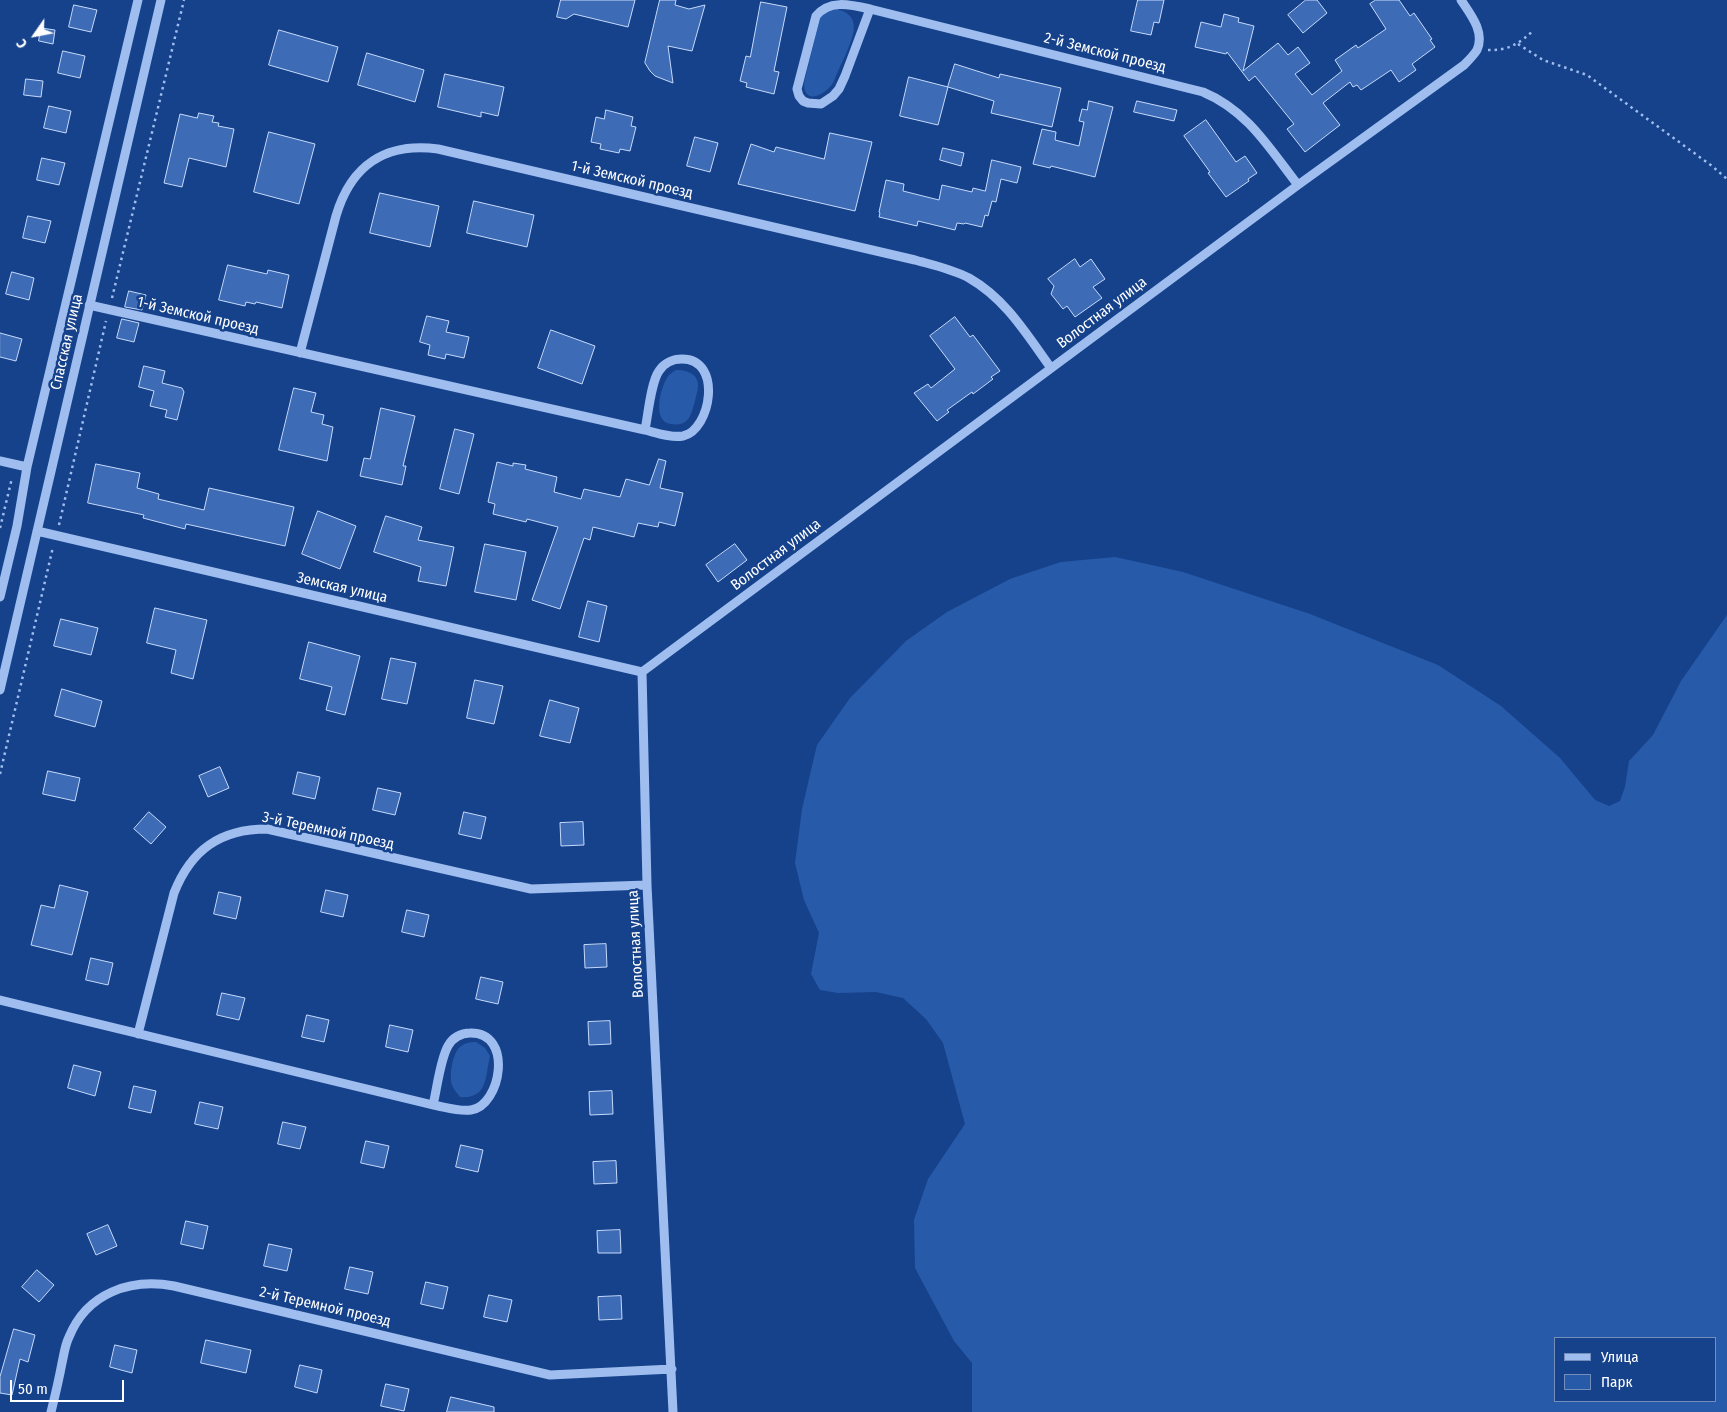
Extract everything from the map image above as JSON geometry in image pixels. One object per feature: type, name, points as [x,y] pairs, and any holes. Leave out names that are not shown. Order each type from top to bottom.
[{"type":"street","name":"Спасская улица","points":[[0,597],[17,526],[27,467],[138,0]]},
{"type":"street","name":"Спасская улица","points":[[0,690],[160,0]]},
{"type":"street","points":[[1461,0],[1473,18],[1480,34],[1476,50]]},
{"type":"street","name":"2-й Земской проезд","points":[[870,8],[839,89],[828,101],[821,104],[803,101],[797,89],[816,16],[821,7],[834,2],[870,8],[1203,92],[1226,103],[1249,122],[1298,185]]},
{"type":"street","name":"Волостная улица","points":[[673,1412],[647,885],[642,672],[1298,185],[1464,65],[1476,50]]},
{"type":"street","name":"1-й Земской проезд","points":[[300,353],[340,200],[348,184],[359,171],[372,161],[396,150],[421,147],[915,260],[951,270],[969,278],[999,300],[1012,314],[1051,368]]},
{"type":"street","name":"1-й Земской проезд","points":[[89,305],[300,353],[645,430],[672,436],[683,436],[692,432],[700,424],[709,390],[704,370],[696,363],[686,359],[676,359],[666,363],[659,371],[655,381],[645,430]]},
{"type":"street","points":[[0,461],[27,467]]},
{"type":"street","name":"Земская улица","points":[[37,531],[642,672]]},
{"type":"street","name":"3-й Теремной проезд","points":[[138,1034],[174,893],[180,879],[197,854],[209,844],[237,832],[267,829],[531,890],[647,885]]},
{"type":"street","points":[[0,1000],[433,1105],[462,1110],[472,1110],[482,1106],[489,1098],[493,1088],[498,1054],[494,1044],[486,1036],[466,1033],[456,1037],[448,1045],[433,1105]]},
{"type":"street","name":"2-й Теремной проезд","points":[[51,1412],[68,1338],[75,1324],[97,1300],[119,1289],[142,1283],[174,1286],[550,1375],[672,1370]]},
{"type":"path","points":[[0,774],[184,0]]},
{"type":"path","points":[[1476,50],[1494,50],[1518,44],[1534,30]]},
{"type":"path","points":[[1518,44],[1543,60],[1587,75],[1727,179]]},
{"type":"green space","points":[[837,9],[850,16],[854,27],[853,34],[833,83],[820,94],[811,96],[807,94],[804,83],[820,18],[824,13]]},
{"type":"green space","points":[[676,370],[693,375],[698,385],[690,415],[682,424],[665,422],[661,418],[659,404],[664,383],[669,375]]},
{"type":"green space","points":[[1115,557],[1183,572],[1310,614],[1438,665],[1501,706],[1560,758],[1595,800],[1609,806],[1620,801],[1625,787],[1629,761],[1653,735],[1681,681],[1727,615],[1727,1412],[972,1412],[972,1363],[954,1341],[915,1268],[914,1220],[928,1179],[965,1124],[943,1043],[926,1019],[903,998],[876,992],[838,993],[820,990],[811,974],[819,933],[804,900],[795,863],[802,809],[817,745],[850,698],[906,641],[947,612],[1010,579],[1061,562]]},
{"type":"green space","points":[[476,1042],[485,1048],[490,1056],[486,1079],[484,1085],[476,1094],[469,1097],[460,1097],[451,1082],[453,1060],[460,1047],[467,1043]]},
{"type":"building","points":[[561,0],[635,0],[628,27],[574,14],[566,19],[557,17]]},
{"type":"building","points":[[660,0],[676,0],[675,5],[689,9],[705,5],[692,51],[668,46],[673,83],[655,76],[645,63]]},
{"type":"building","points":[[1138,0],[1164,0],[1159,23],[1154,22],[1151,35],[1131,31]]},
{"type":"building","points":[[1306,0],[1317,0],[1327,13],[1303,33],[1288,15]]},
{"type":"building","points":[[1376,0],[1399,0],[1410,16],[1414,13],[1432,39],[1430,40],[1435,47],[1412,64],[1416,70],[1399,82],[1391,70],[1361,90],[1357,85],[1353,87],[1350,82],[1323,103],[1340,125],[1305,152],[1287,129],[1294,124],[1255,76],[1249,81],[1227,52],[1226,54],[1195,47],[1201,22],[1221,27],[1224,14],[1239,18],[1238,22],[1254,26],[1243,71],[1278,43],[1288,55],[1298,47],[1310,63],[1295,74],[1312,95],[1342,71],[1335,60],[1356,45],[1358,48],[1386,29],[1370,4]]},
{"type":"building","points":[[761,2],[787,7],[774,71],[779,72],[774,94],[746,87],[747,83],[740,81],[746,56],[750,57]]},
{"type":"building","points":[[74,5],[97,10],[91,32],[69,27]]},
{"type":"building","points":[[41,28],[55,30],[53,44],[39,41]]},
{"type":"building","points":[[279,30],[338,47],[328,82],[269,65]]},
{"type":"building","points":[[63,51],[85,56],[80,78],[58,73]]},
{"type":"building","points":[[367,53],[424,70],[415,102],[358,85]]},
{"type":"building","points":[[955,64],[999,78],[1000,74],[1061,88],[1052,127],[991,113],[994,101],[948,87]]},
{"type":"building","points":[[445,74],[504,87],[498,116],[481,112],[481,117],[438,107]]},
{"type":"building","points":[[909,77],[948,87],[938,125],[900,116]]},
{"type":"building","points":[[26,79],[43,81],[41,97],[24,95]]},
{"type":"building","points":[[1089,101],[1113,107],[1095,177],[1051,166],[1050,168],[1033,164],[1042,129],[1056,132],[1055,140],[1079,146],[1084,122],[1079,121],[1082,109],[1087,110]]},
{"type":"building","points":[[1137,101],[1177,110],[1174,121],[1134,112]]},
{"type":"building","points":[[49,106],[71,111],[66,133],[44,128]]},
{"type":"building","points":[[606,110],[633,117],[631,126],[636,127],[630,151],[620,149],[619,153],[600,149],[601,144],[591,142],[596,117],[604,119]]},
{"type":"building","points":[[199,113],[214,116],[212,122],[219,123],[218,126],[234,129],[226,167],[189,158],[182,187],[164,183],[180,114],[197,118]]},
{"type":"building","points":[[1206,120],[1236,162],[1245,156],[1257,173],[1226,197],[1184,136]]},
{"type":"building","points":[[269,132],[315,144],[299,204],[254,192]]},
{"type":"building","points":[[830,133],[872,142],[855,211],[738,184],[751,144],[774,152],[776,147],[824,159]]},
{"type":"building","points":[[695,137],[718,143],[710,172],[687,166]]},
{"type":"building","points":[[943,148],[964,153],[961,166],[940,160]]},
{"type":"building","points":[[42,158],[65,163],[59,185],[37,180]]},
{"type":"building","points":[[992,160],[1021,167],[1017,183],[1001,179],[996,202],[992,201],[988,216],[985,215],[982,227],[957,223],[955,230],[918,221],[917,226],[879,217],[886,180],[904,184],[903,191],[939,200],[942,185],[972,192],[973,188],[985,191]]},
{"type":"building","points":[[380,193],[439,206],[430,247],[370,233]]},
{"type":"building","points":[[474,201],[534,215],[527,247],[467,233]]},
{"type":"building","points":[[28,216],[51,221],[45,243],[23,238]]},
{"type":"building","points":[[1075,259],[1080,267],[1091,259],[1105,279],[1093,287],[1102,298],[1075,317],[1067,306],[1063,309],[1051,294],[1054,286],[1048,279]]},
{"type":"building","points":[[228,265],[267,274],[268,270],[289,275],[282,308],[256,302],[255,304],[246,302],[245,306],[219,300]]},
{"type":"building","points":[[12,272],[34,278],[29,300],[6,294]]},
{"type":"building","points":[[129,291],[146,295],[142,310],[125,307]]},
{"type":"building","points":[[427,316],[449,321],[446,332],[469,337],[464,358],[446,354],[445,359],[428,355],[430,345],[420,342]]},
{"type":"building","points":[[955,317],[970,337],[973,335],[1000,371],[991,377],[993,379],[973,394],[972,392],[947,410],[949,412],[937,421],[914,393],[928,384],[931,388],[955,369],[930,336]]},
{"type":"building","points":[[122,319],[139,323],[134,342],[117,338]]},
{"type":"building","points":[[551,330],[595,346],[582,384],[538,368]]},
{"type":"building","points":[[0,333],[22,339],[16,361],[0,357]]},
{"type":"building","points":[[144,366],[165,371],[162,383],[182,388],[184,392],[177,420],[165,417],[167,410],[150,406],[154,391],[139,387]]},
{"type":"building","points":[[294,388],[316,393],[311,412],[324,415],[322,424],[333,427],[327,461],[279,450]]},
{"type":"building","points":[[381,408],[415,416],[403,466],[406,466],[402,485],[360,476],[364,458],[370,459]]},
{"type":"building","points":[[455,429],[474,434],[459,494],[440,489]]},
{"type":"building","points":[[659,459],[666,461],[660,488],[683,493],[675,526],[659,522],[658,527],[638,523],[634,537],[593,527],[590,540],[584,538],[560,609],[532,600],[558,527],[527,519],[526,522],[493,514],[495,504],[488,502],[497,462],[513,466],[513,463],[526,465],[525,469],[557,477],[554,492],[581,499],[584,489],[620,497],[626,479],[649,485]]},
{"type":"building","points":[[96,464],[140,473],[137,488],[159,494],[158,499],[204,510],[209,488],[294,507],[285,546],[186,524],[185,529],[143,518],[144,515],[88,503]]},
{"type":"building","points":[[318,511],[356,526],[340,569],[302,554]]},
{"type":"building","points":[[386,516],[422,527],[418,540],[454,547],[446,586],[418,581],[421,567],[374,552]]},
{"type":"building","points":[[485,544],[526,552],[516,600],[475,592]]},
{"type":"building","points":[[735,544],[747,560],[718,582],[706,565]]},
{"type":"building","points":[[588,601],[607,606],[599,642],[579,637]]},
{"type":"building","points":[[155,608],[207,620],[193,679],[171,673],[176,650],[147,643]]},
{"type":"building","points":[[61,619],[98,628],[91,655],[54,646]]},
{"type":"building","points":[[309,642],[360,656],[345,715],[326,710],[332,687],[300,679]]},
{"type":"building","points":[[391,658],[416,663],[407,704],[382,699]]},
{"type":"building","points":[[475,680],[503,686],[494,724],[467,718]]},
{"type":"building","points":[[62,689],[102,701],[95,727],[55,716]]},
{"type":"building","points":[[550,700],[579,708],[570,743],[540,736]]},
{"type":"building","points":[[220,767],[229,788],[208,797],[199,776]]},
{"type":"building","points":[[48,771],[80,778],[75,801],[43,794]]},
{"type":"building","points":[[298,772],[320,777],[315,799],[293,794]]},
{"type":"building","points":[[378,788],[401,793],[395,815],[373,810]]},
{"type":"building","points":[[149,812],[166,827],[151,844],[134,829]]},
{"type":"building","points":[[464,812],[486,817],[481,839],[459,834]]},
{"type":"building","points":[[583,822],[584,845],[561,846],[560,823]]},
{"type":"building","points":[[60,885],[88,892],[72,955],[31,945],[41,905],[54,908]]},
{"type":"building","points":[[326,890],[348,895],[343,917],[321,912]]},
{"type":"building","points":[[219,892],[241,897],[236,919],[214,914]]},
{"type":"building","points":[[407,910],[429,915],[424,937],[402,932]]},
{"type":"building","points":[[606,944],[607,967],[585,968],[584,945]]},
{"type":"building","points":[[91,958],[113,963],[108,985],[86,980]]},
{"type":"building","points":[[481,977],[503,982],[498,1004],[476,999]]},
{"type":"building","points":[[222,993],[245,998],[239,1020],[217,1015]]},
{"type":"building","points":[[307,1015],[329,1020],[324,1042],[302,1037]]},
{"type":"building","points":[[610,1021],[611,1044],[589,1045],[588,1022]]},
{"type":"building","points":[[390,1025],[413,1030],[408,1052],[386,1047]]},
{"type":"building","points":[[74,1065],[101,1072],[95,1096],[68,1088]]},
{"type":"building","points":[[134,1086],[156,1091],[151,1113],[129,1108]]},
{"type":"building","points":[[612,1091],[613,1114],[590,1115],[589,1092]]},
{"type":"building","points":[[200,1102],[223,1107],[218,1129],[195,1124]]},
{"type":"building","points":[[283,1122],[306,1127],[300,1149],[278,1144]]},
{"type":"building","points":[[366,1141],[389,1146],[384,1168],[361,1163]]},
{"type":"building","points":[[461,1145],[483,1150],[478,1172],[456,1167]]},
{"type":"building","points":[[616,1161],[617,1183],[594,1184],[593,1162]]},
{"type":"building","points":[[186,1221],[208,1226],[203,1249],[181,1244]]},
{"type":"building","points":[[108,1225],[117,1246],[96,1255],[87,1234]]},
{"type":"building","points":[[620,1230],[621,1253],[598,1253],[597,1231]]},
{"type":"building","points":[[269,1244],[292,1249],[287,1271],[264,1266]]},
{"type":"building","points":[[350,1267],[373,1272],[368,1294],[345,1289]]},
{"type":"building","points":[[37,1270],[54,1285],[39,1302],[22,1287]]},
{"type":"building","points":[[426,1282],[448,1287],[443,1309],[421,1304]]},
{"type":"building","points":[[489,1295],[512,1300],[507,1322],[484,1317]]},
{"type":"building","points":[[621,1296],[622,1319],[599,1320],[598,1297]]},
{"type":"building","points":[[14,1329],[35,1335],[28,1362],[20,1359],[12,1395],[0,1393],[0,1377]]},
{"type":"building","points":[[206,1340],[251,1350],[246,1373],[201,1363]]},
{"type":"building","points":[[115,1345],[137,1350],[132,1373],[110,1367]]},
{"type":"building","points":[[300,1365],[322,1370],[317,1393],[295,1387]]},
{"type":"building","points":[[386,1384],[409,1389],[404,1411],[381,1406]]},
{"type":"building","points":[[451,1397],[494,1407],[494,1412],[447,1412]]}]
